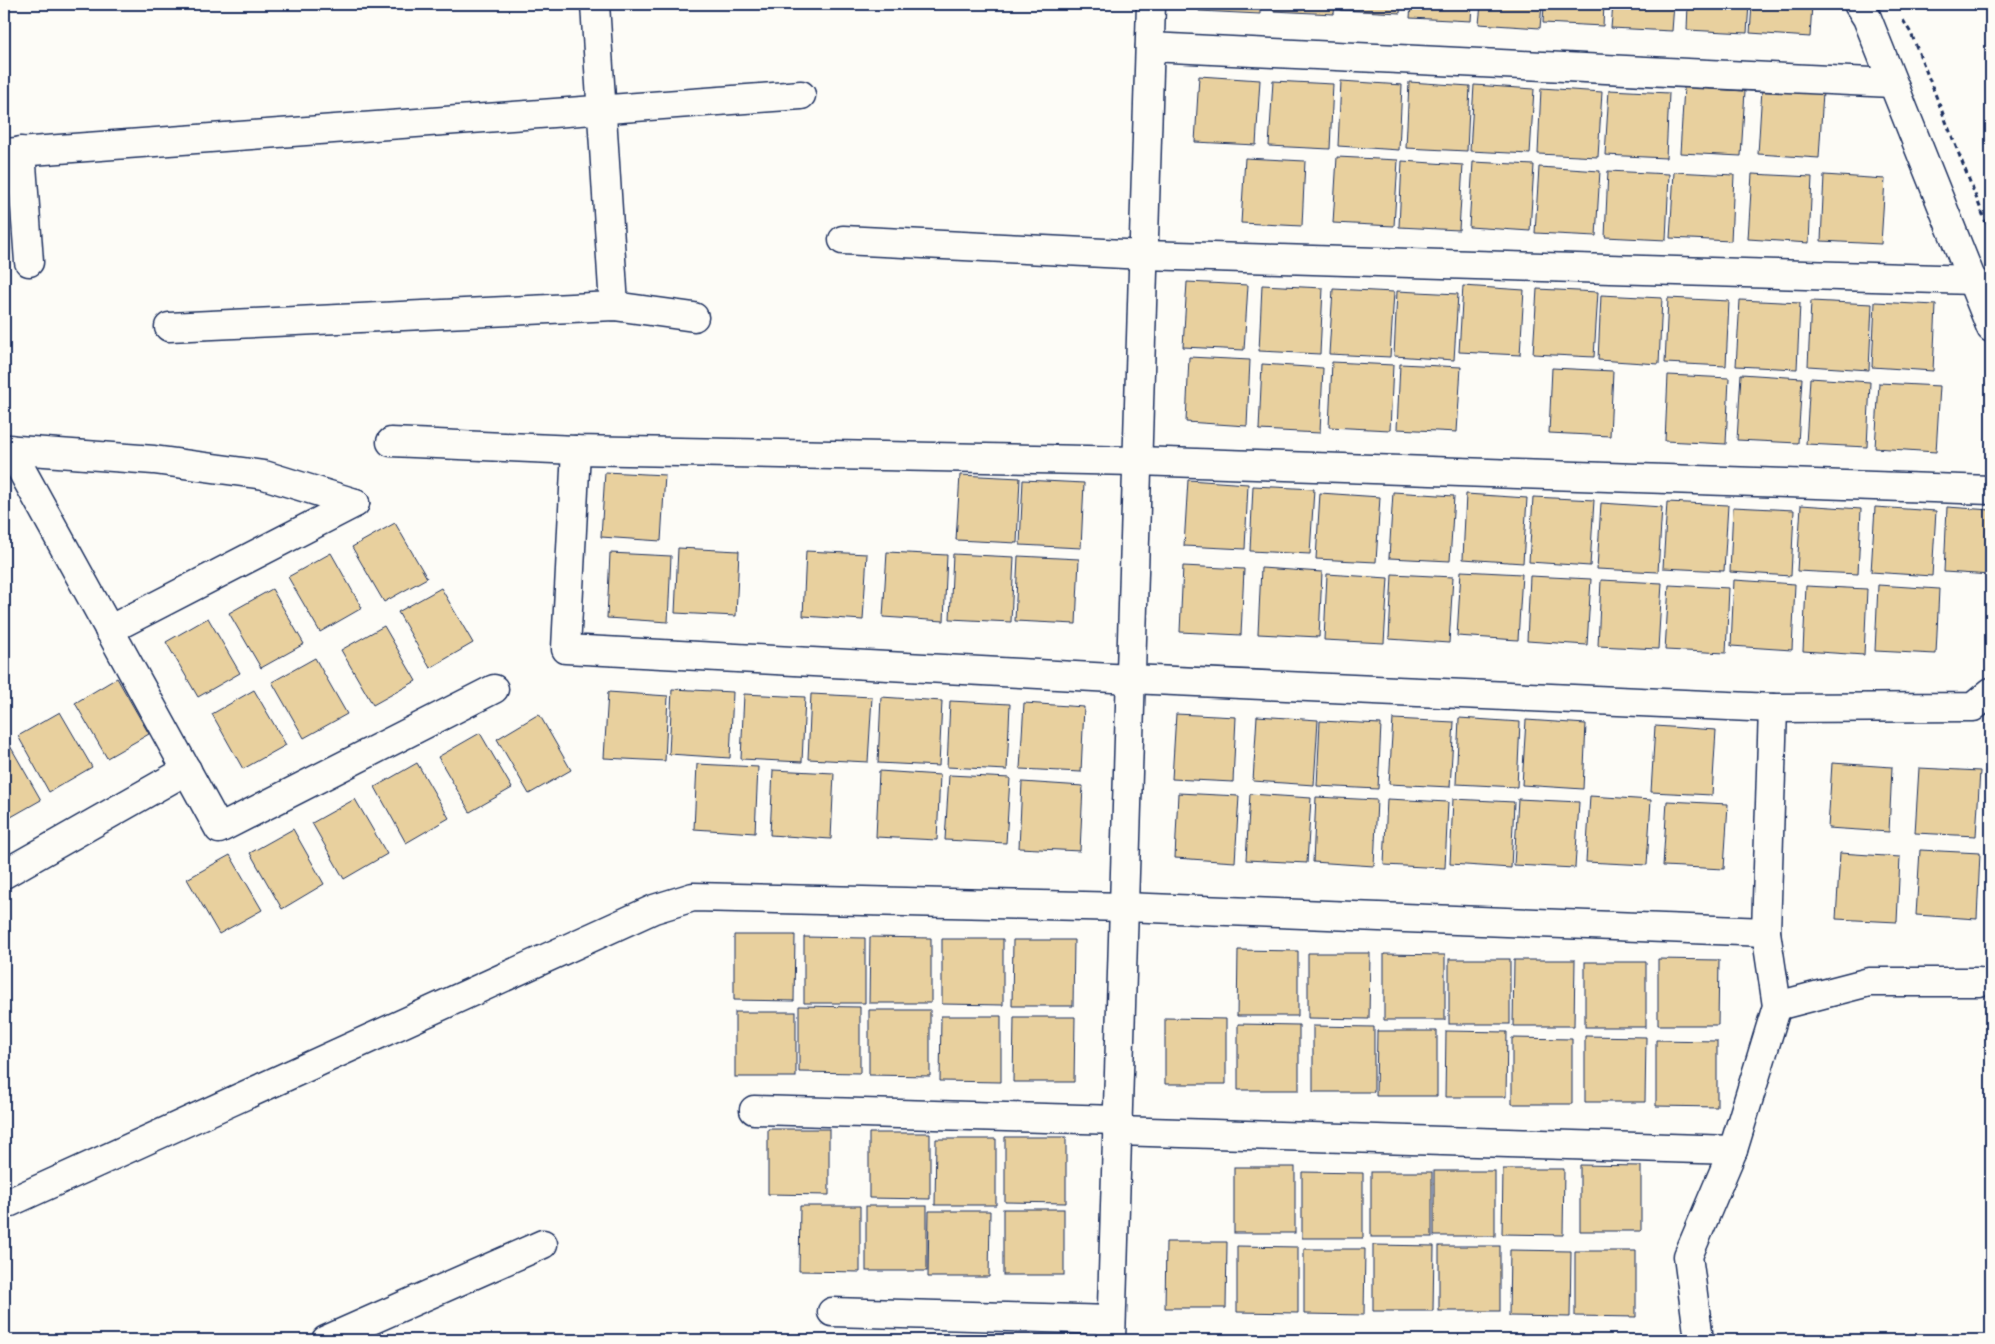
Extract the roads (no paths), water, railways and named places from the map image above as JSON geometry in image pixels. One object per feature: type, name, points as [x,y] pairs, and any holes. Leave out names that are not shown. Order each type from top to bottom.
[{"type":"street","points":[[595,4],[614,306]]},
{"type":"street","points":[[832,1312],[1111,1330],[1151,4]]},
{"type":"street","points":[[1858,4],[1867,18],[1991,328]]},
{"type":"street","points":[[1150,48],[1892,83]]},
{"type":"street","points":[[29,262],[12,152],[801,95]]},
{"type":"street","points":[[843,240],[1144,255],[1973,280]]},
{"type":"street","points":[[169,326],[614,306],[694,317]]},
{"type":"street","points":[[391,442],[576,450],[1137,461],[1991,490]]},
{"type":"street","points":[[7,449],[154,460],[264,475],[355,503],[109,630]]},
{"type":"street","points":[[7,449],[219,829],[494,689]]},
{"type":"street","points":[[576,450],[566,649],[1131,680],[1773,708],[1974,707],[1991,692]]},
{"type":"street","points":[[1699,1340],[1688,1256],[1733,1150],[1778,1006],[1766,932],[1773,708]]},
{"type":"street","points":[[4,874],[187,770]]},
{"type":"street","points":[[4,1205],[654,909],[693,897],[1124,907],[1766,932]]},
{"type":"street","points":[[1778,1006],[1868,982],[1979,982]]},
{"type":"street","points":[[754,1110],[1733,1150]]},
{"type":"street","points":[[326,1340],[543,1244]]}]
